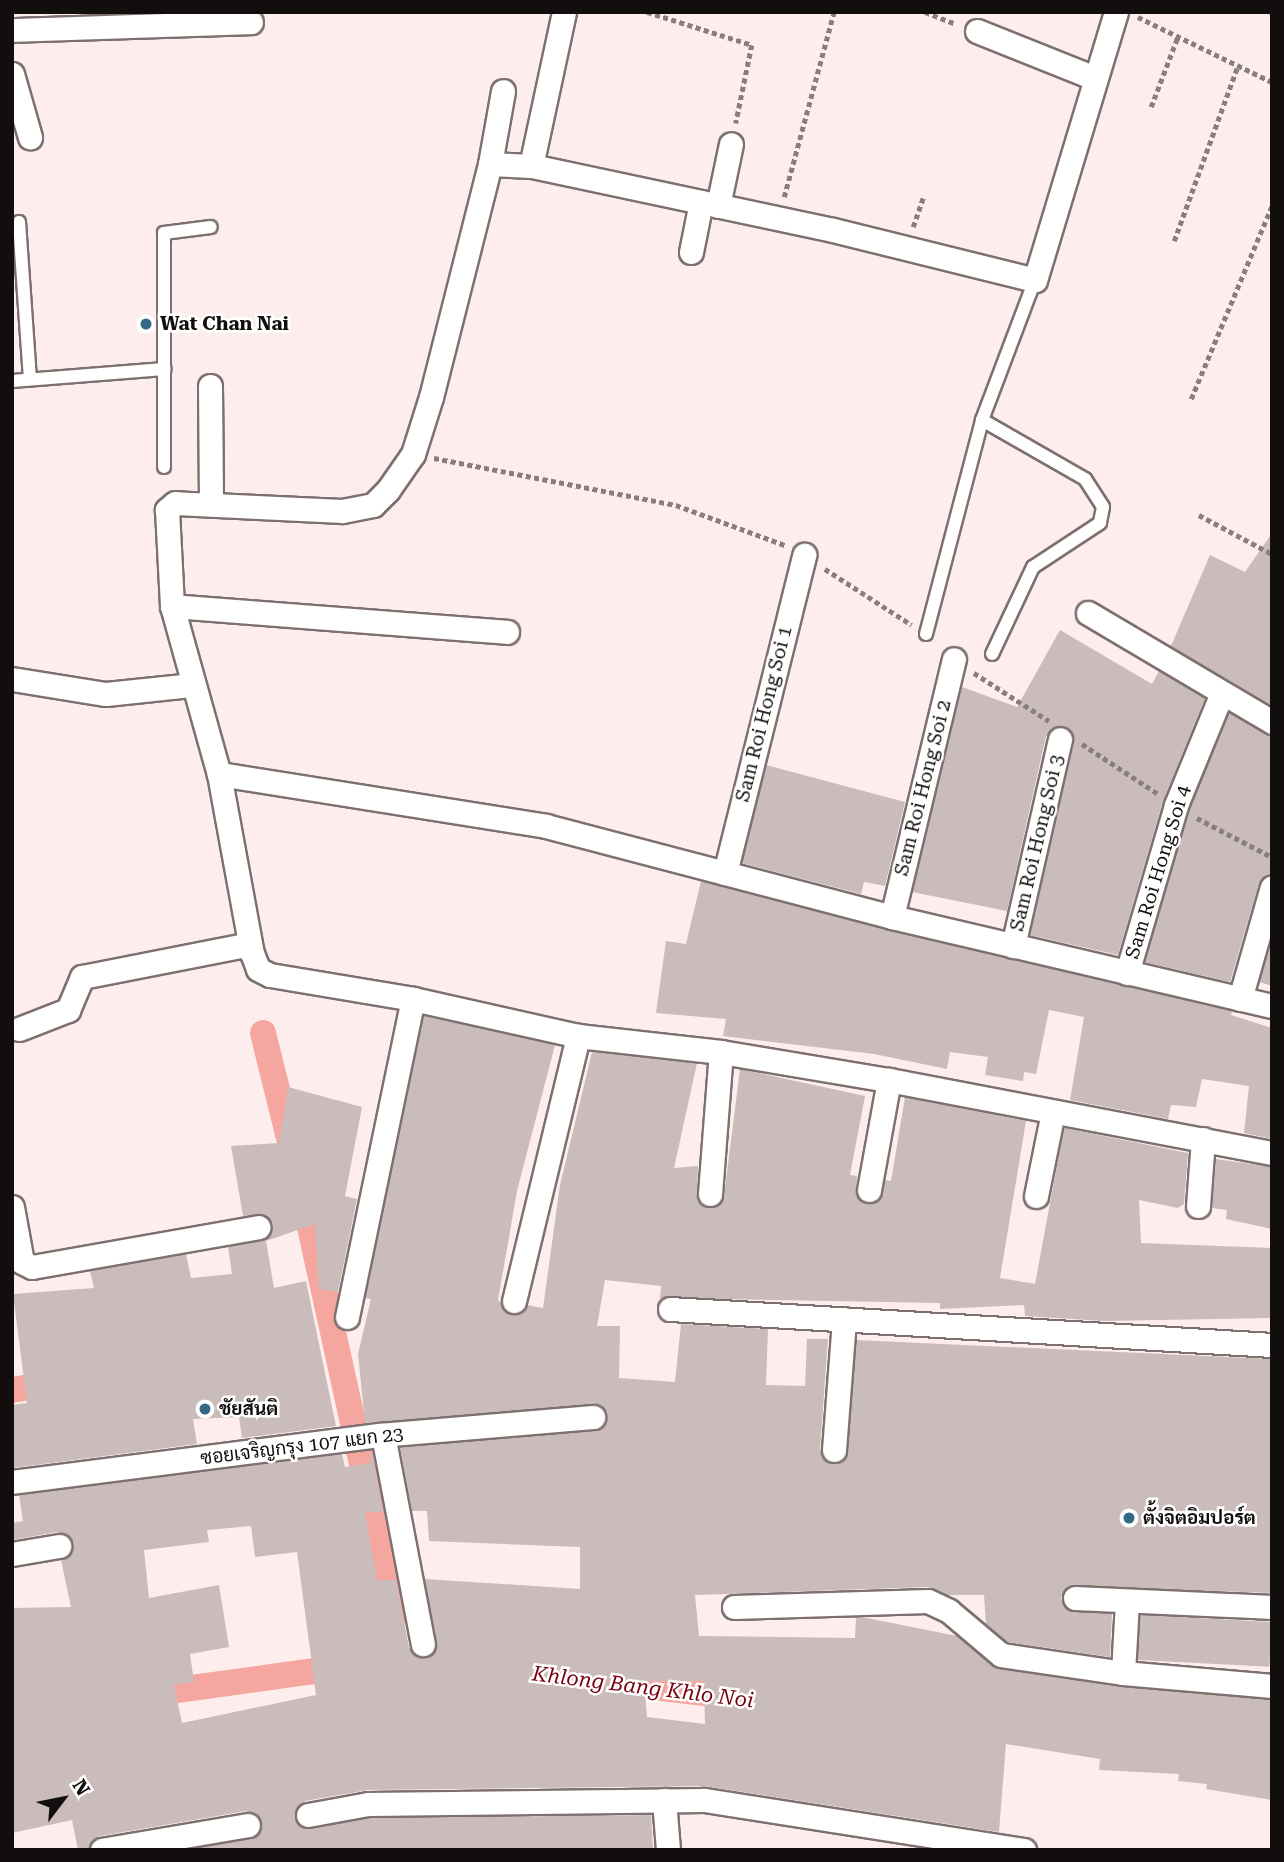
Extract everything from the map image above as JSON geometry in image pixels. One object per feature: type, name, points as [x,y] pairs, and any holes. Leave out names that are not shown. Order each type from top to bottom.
[{"type":"street","points":[[531,166],[564,12]]},
{"type":"street","points":[[490,164],[531,166],[779,218],[906,246],[1035,280],[1055,226],[1092,77],[1116,12]]},
{"type":"street","points":[[12,30],[251,22]]},
{"type":"street","points":[[977,31],[1092,77]]},
{"type":"street","points":[[12,74],[30,137]]},
{"type":"street","points":[[503,91],[490,164],[454,323],[413,454],[373,505],[342,511],[175,503],[167,510],[172,606],[191,685],[219,774],[250,944],[258,969],[270,975],[413,999],[578,1036],[721,1052],[889,1080],[1272,1153]]},
{"type":"street","points":[[691,252],[731,144]]},
{"type":"street","points":[[210,386],[211,503]]},
{"type":"street","name":"Sam Roi Hong Soi 1","points":[[725,873],[804,555]]},
{"type":"street","points":[[172,606],[507,632]]},
{"type":"street","points":[[1088,613],[1272,722]]},
{"type":"street","name":"Sam Roi Hong Soi 2","points":[[892,917],[954,659]]},
{"type":"street","points":[[12,678],[106,694],[191,685]]},
{"type":"street","name":"Sam Roi Hong Soi 4","points":[[1127,973],[1176,805],[1222,694]]},
{"type":"street","name":"Sam Roi Hong Soi 3","points":[[1013,946],[1061,733]]},
{"type":"street","points":[[219,774],[546,826],[892,917],[1272,1006]]},
{"type":"street","points":[[1240,999],[1272,887]]},
{"type":"street","points":[[19,1029],[68,1010],[82,977],[250,944]]},
{"type":"street","points":[[346,1317],[413,999]]},
{"type":"street","points":[[514,1301],[578,1036]]},
{"type":"street","points":[[710,1194],[721,1052]]},
{"type":"street","points":[[869,1190],[889,1080]]},
{"type":"street","points":[[1036,1196],[1053,1112]]},
{"type":"street","points":[[1199,1206],[1203,1139]]},
{"type":"street","points":[[12,1207],[22,1262],[32,1267],[259,1227]]},
{"type":"street","points":[[670,1308],[1272,1345]]},
{"type":"street","points":[[834,1450],[844,1319]]},
{"type":"street","name":"ซอยเจริญกรุง 107 แยก 23","points":[[12,1482],[381,1435],[593,1418]]},
{"type":"street","points":[[381,1435],[423,1644]]},
{"type":"street","points":[[12,1554],[59,1546]]},
{"type":"street","points":[[1075,1598],[1272,1607]]},
{"type":"street","points":[[734,1607],[928,1601],[949,1611],[1001,1656],[1123,1674],[1272,1686]]},
{"type":"street","points":[[1123,1674],[1127,1602]]},
{"type":"street","points":[[664,1800],[668,1850]]},
{"type":"street","points":[[308,1815],[368,1804],[704,1800],[1024,1850]]},
{"type":"street","points":[[102,1850],[248,1825]]},
{"type":"lane","points":[[19,222],[30,379]]},
{"type":"lane","points":[[164,467],[165,369],[160,296],[164,233],[211,227]]},
{"type":"lane","points":[[926,634],[982,420],[1035,280]]},
{"type":"lane","points":[[12,381],[165,369]]},
{"type":"lane","points":[[982,420],[1085,479],[1103,507],[1100,523],[1033,567],[992,654]]},
{"type":"path","points":[[647,12],[752,45],[731,144]]},
{"type":"path","points":[[779,218],[834,12]]},
{"type":"path","points":[[925,12],[977,31]]},
{"type":"path","points":[[1128,12],[1272,82]]},
{"type":"path","points":[[1151,107],[1178,36]]},
{"type":"path","points":[[1174,241],[1238,65]]},
{"type":"path","points":[[906,246],[923,198]]},
{"type":"path","points":[[1191,400],[1272,205]]},
{"type":"path","points":[[413,454],[676,505],[741,525],[804,555],[926,634]]},
{"type":"path","points":[[1199,515],[1272,554]]},
{"type":"path","points":[[954,659],[1061,733],[1176,805],[1272,857]]},
{"type":"building","points":[[1272,533],[1272,706],[1171,646],[1210,555],[1245,572]]},
{"type":"building","points":[[1060,630],[1152,684],[1159,671],[1205,698],[1163,801],[1118,955],[1030,935],[1074,742],[1064,726],[1046,736],[1007,911],[912,892],[962,687],[1017,707]]},
{"type":"building","points":[[1229,713],[1272,736],[1272,873],[1259,883],[1230,982],[1145,962],[1189,810]]},
{"type":"building","points":[[766,765],[905,802],[885,886],[864,882],[861,894],[742,863]]},
{"type":"building","points":[[701,881],[1232,1011],[1231,1015],[1272,1028],[1272,1139],[1244,1133],[1249,1086],[1202,1079],[1196,1107],[1171,1105],[1168,1119],[1070,1100],[1084,1017],[1049,1010],[1036,1074],[1024,1072],[1023,1081],[985,1075],[988,1057],[950,1052],[947,1069],[874,1054],[723,1036],[726,1019],[656,1013],[666,941],[686,944]]},
{"type":"building","points":[[1272,939],[1272,986],[1259,982]]},
{"type":"building","points":[[424,1016],[555,1045],[517,1191],[498,1300],[511,1315],[527,1305],[543,1308],[560,1185],[592,1052],[697,1063],[674,1168],[698,1166],[697,1199],[708,1208],[724,1196],[740,1069],[865,1096],[850,1175],[857,1176],[856,1195],[867,1204],[879,1200],[885,1180],[891,1181],[905,1097],[1026,1121],[1000,1278],[1035,1284],[1064,1128],[1188,1153],[1184,1204],[1178,1208],[1139,1200],[1141,1243],[1272,1248],[1272,1318],[1103,1321],[1025,1316],[1024,1305],[940,1309],[940,1303],[660,1298],[661,1286],[605,1280],[597,1326],[620,1326],[619,1378],[675,1382],[681,1324],[768,1329],[766,1385],[805,1386],[807,1339],[828,1339],[820,1449],[834,1464],[848,1451],[856,1340],[1272,1359],[1272,1593],[1068,1586],[1061,1598],[1068,1610],[1112,1614],[1110,1657],[1007,1642],[986,1624],[984,1595],[947,1595],[928,1587],[695,1595],[699,1636],[855,1638],[856,1617],[862,1617],[957,1636],[999,1669],[1272,1700],[1272,1800],[1206,1789],[1207,1784],[1178,1781],[1179,1774],[1099,1770],[1100,1759],[1006,1744],[999,1832],[704,1786],[368,1790],[305,1801],[295,1811],[297,1824],[310,1829],[369,1818],[651,1815],[653,1850],[186,1850],[256,1836],[262,1822],[246,1811],[100,1836],[88,1850],[78,1850],[72,1820],[12,1833],[12,1608],[71,1607],[61,1560],[73,1544],[57,1532],[12,1540],[12,1523],[23,1521],[19,1495],[342,1454],[345,1467],[370,1463],[372,1450],[383,1512],[365,1512],[377,1580],[396,1580],[409,1647],[418,1657],[432,1655],[436,1648],[425,1579],[580,1589],[580,1547],[429,1541],[427,1511],[412,1511],[400,1447],[594,1431],[606,1422],[600,1405],[365,1423],[358,1354],[371,1299],[365,1298]],"holes":[[[251,1526],[255,1557],[297,1552],[316,1695],[182,1723],[174,1685],[194,1682],[190,1654],[229,1647],[219,1585],[149,1598],[144,1550],[209,1542],[207,1530]],[[644,1681],[704,1681],[705,1724],[647,1717]]]},
{"type":"building","points":[[288,1087],[362,1107],[345,1196],[357,1199],[338,1292],[319,1289],[315,1224],[266,1241],[274,1288],[306,1281],[336,1426],[242,1438],[239,1417],[193,1419],[197,1444],[12,1468],[12,1405],[27,1403],[13,1294],[94,1288],[90,1271],[186,1254],[191,1278],[232,1274],[228,1247],[267,1238],[273,1225],[263,1214],[243,1216],[231,1146],[279,1143]]},
{"type":"building","points":[[1216,1159],[1272,1167],[1272,1229],[1226,1219],[1227,1210],[1212,1208]]},
{"type":"building","points":[[1140,1615],[1272,1622],[1269,1667],[1138,1660]]},
{"type":"waterway","points":[[263,1033],[292,1150]]},
{"type":"waterway","points":[[302,1191],[395,1614]]},
{"type":"waterway","points":[[12,1390],[60,1382]]},
{"type":"waterway","name":"Khlong Bang Khlo Noi","points":[[141,1695],[349,1666]]},
{"type":"waterway","name":"Khlong Bang Khlo Noi","points":[[609,1682],[738,1697]]},
{"type":"place","name":"Wat Chan Nai","points":[[146,324]]},
{"type":"place","name":"ชัยสันติ","points":[[205,1409]]},
{"type":"place","name":"ตั้งจิตอิมปอร์ต","points":[[1129,1518]]}]
